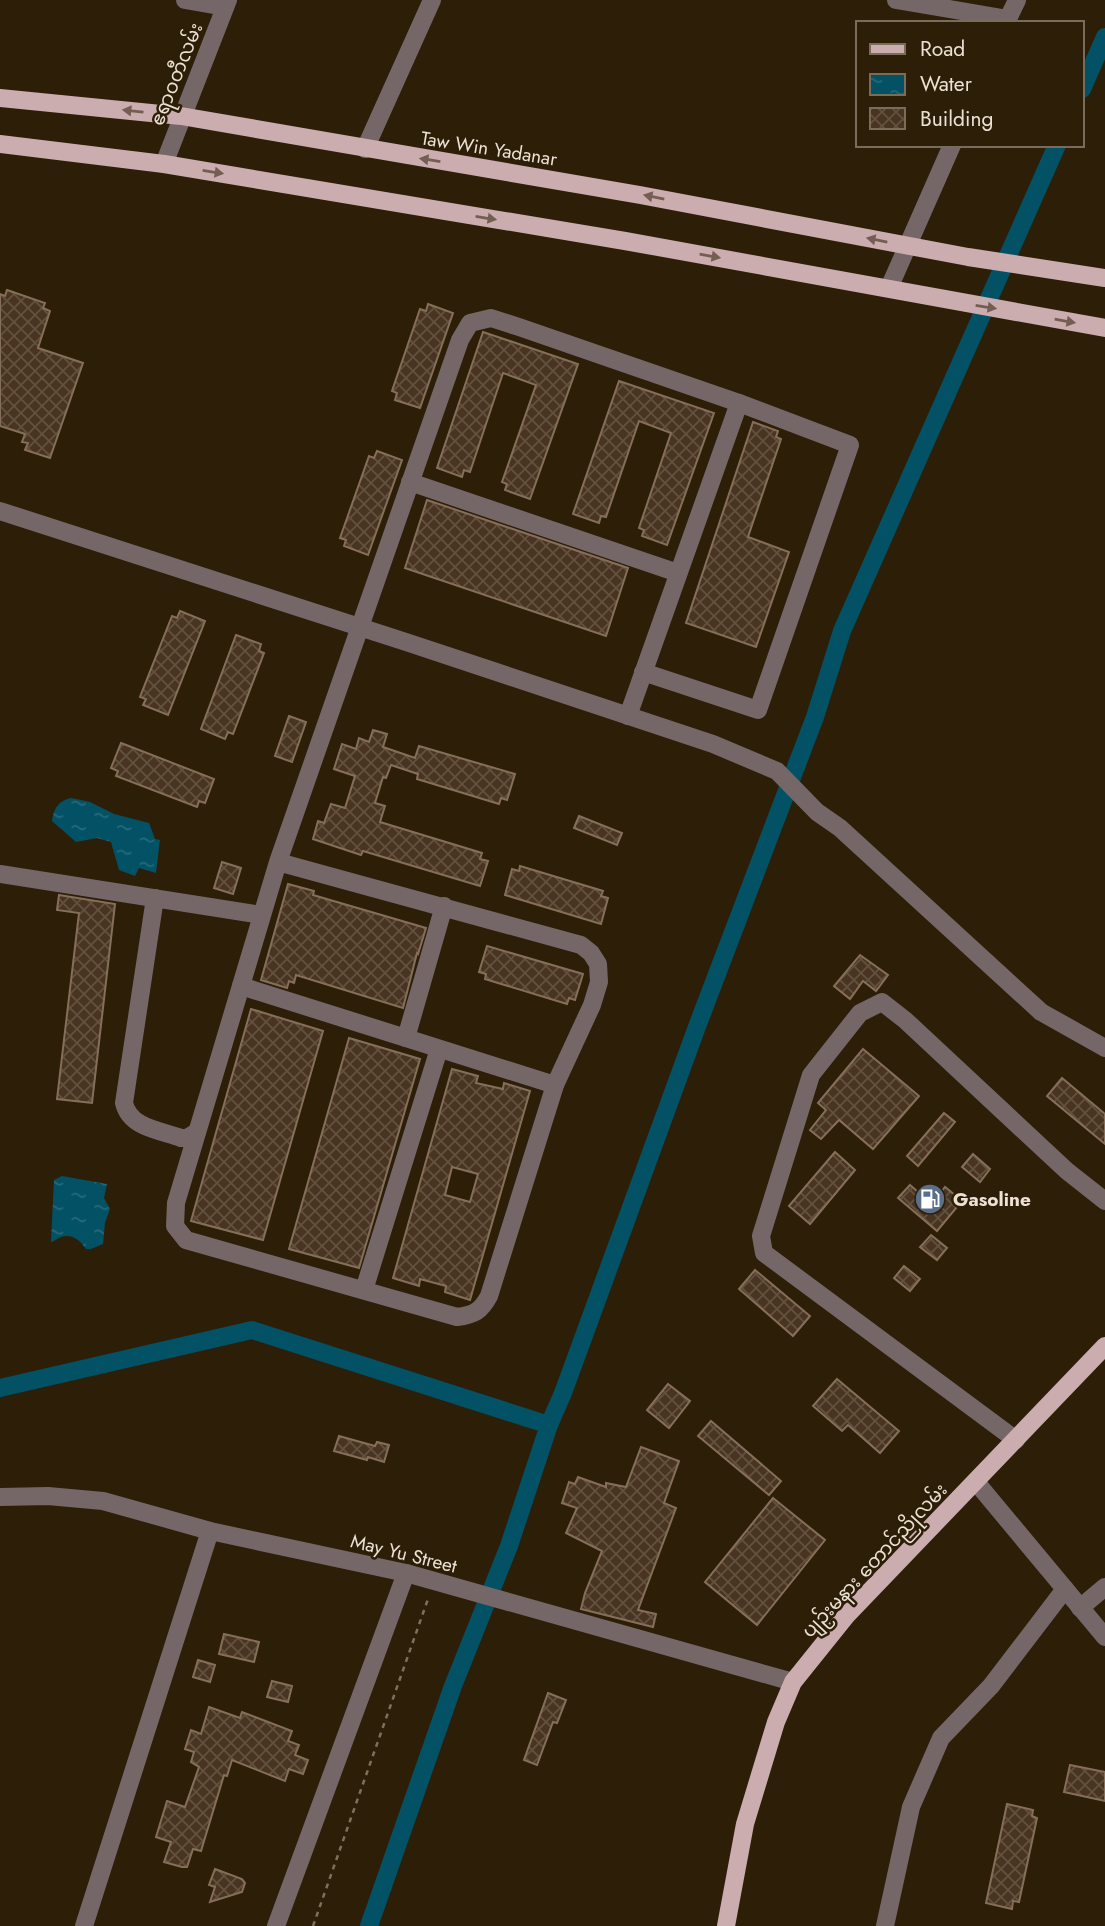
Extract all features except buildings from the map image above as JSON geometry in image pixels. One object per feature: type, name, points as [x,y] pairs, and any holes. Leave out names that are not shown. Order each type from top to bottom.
[{"type":"main road","name":"Taw Win Yadanar","points":[[0,98],[181,116],[640,195],[968,257],[1105,278]]},
{"type":"main road","points":[[0,144],[164,164],[625,241],[1105,328]]},
{"type":"main road","name":"ပျဉ်းမနား တောင်ညိုလမ်း","points":[[726,1926],[745,1824],[776,1722],[793,1682],[846,1616],[1105,1346]]},
{"type":"street","points":[[185,0],[227,4]]},
{"type":"street","points":[[365,149],[432,0]]},
{"type":"street","points":[[895,0],[1007,21],[1017,0]]},
{"type":"street","name":"ဧရာဝတီလမ်း","points":[[164,164],[227,4]]},
{"type":"street","points":[[889,288],[951,147]]},
{"type":"street","points":[[278,862],[581,945],[591,953],[598,964],[599,982],[592,1005],[555,1085],[489,1296],[482,1309],[472,1315],[457,1317],[186,1240],[175,1226],[176,1203],[278,862],[460,340],[470,323],[491,318],[850,444],[758,710],[643,672]]},
{"type":"street","points":[[628,716],[739,403]]},
{"type":"street","points":[[410,482],[678,573]]},
{"type":"street","points":[[0,511],[713,744],[777,771],[817,812],[839,828],[1041,1012],[1105,1048]]},
{"type":"street","points":[[0,874],[261,915]]},
{"type":"street","points":[[155,898],[124,1102],[127,1113],[136,1122],[181,1138],[187,1138],[197,1132]]},
{"type":"street","points":[[406,1038],[444,906]]},
{"type":"street","points":[[241,986],[555,1085]]},
{"type":"street","points":[[1016,1440],[764,1253],[761,1236],[810,1075],[860,1013],[882,1002],[905,1020],[1067,1171],[1105,1201]]},
{"type":"street","points":[[364,1290],[439,1049]]},
{"type":"street","points":[[976,1482],[1105,1637]]},
{"type":"street","name":"May Yu Street","points":[[0,1497],[48,1496],[103,1502],[210,1531],[406,1573],[793,1682]]},
{"type":"street","points":[[84,1926],[210,1531]]},
{"type":"street","points":[[276,1926],[406,1573]]},
{"type":"street","points":[[1080,1608],[1105,1587]]},
{"type":"street","points":[[885,1926],[911,1807],[941,1738],[990,1686],[1065,1590]]},
{"type":"path","points":[[313,1926],[428,1599]]},
{"type":"water","points":[[71,798],[90,802],[114,814],[149,823],[155,839],[160,840],[156,873],[139,868],[135,876],[119,870],[111,842],[97,838],[76,842],[52,821],[57,806]]},
{"type":"water","points":[[62,1176],[107,1184],[104,1198],[110,1209],[105,1223],[103,1244],[86,1249],[79,1241],[69,1236],[51,1242],[54,1180]]},
{"type":"waterway","points":[[1084,84],[1105,37]]},
{"type":"waterway","points":[[369,1926],[453,1686],[509,1546],[549,1425],[815,717],[842,631],[1056,147]]},
{"type":"waterway","points":[[0,1388],[252,1330],[549,1425]]},
{"type":"place","name":"Gasoline","points":[[930,1199]]}]
